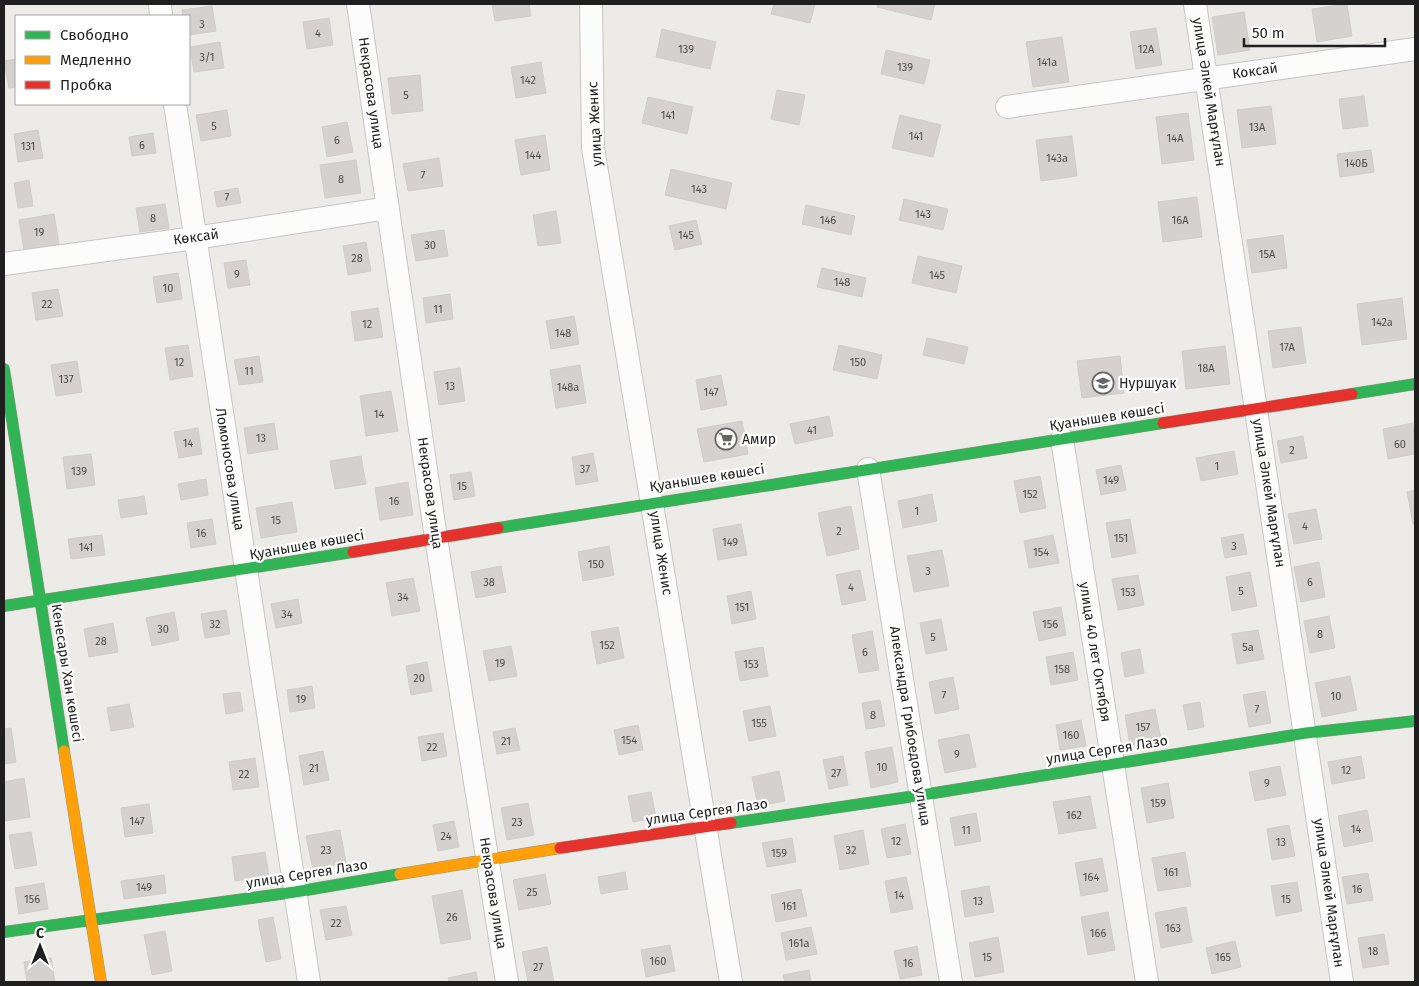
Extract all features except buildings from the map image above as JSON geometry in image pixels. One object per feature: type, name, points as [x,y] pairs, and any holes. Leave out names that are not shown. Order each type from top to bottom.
[{"type":"street","name":"Некрасова улица","points":[[358,4],[436,538],[507,982]]},
{"type":"street","name":"улица Женис","points":[[591,4],[593,148],[731,982]]},
{"type":"street","name":"улица Әлкей Марғұлан","points":[[1195,4],[1342,982]]},
{"type":"street","name":"Коксай","points":[[1006,107],[1415,49]]},
{"type":"street","name":"Ломоносова улица","points":[[175,105],[309,982]]},
{"type":"street","name":"Көксай","points":[[4,264],[195,238],[388,208]]},
{"type":"street","name":"Кенесары Хан көшесі","points":[[4,369],[101,982]]},
{"type":"street","name":"Қуанышев көшесі","points":[[4,606],[246,570],[652,502],[1415,384]]},
{"type":"street","name":"улица 40 лет Октября","points":[[1062,440],[1147,982]]},
{"type":"street","name":"Александра Грибоедова улица","points":[[868,469],[951,982]]},
{"type":"street","name":"улица Сергея Лазо","points":[[4,932],[91,918],[295,892],[488,859],[707,828],[1306,734],[1415,721]]},
{"type":"traffic: fast","points":[[4,369],[64,751]]},
{"type":"traffic: fast","points":[[1352,394],[1415,384]]},
{"type":"traffic: fast","points":[[498,528],[1163,423]]},
{"type":"traffic: fast","points":[[4,606],[353,552]]},
{"type":"traffic: fast","points":[[731,823],[922,795],[1306,733],[1415,721]]},
{"type":"traffic: fast","points":[[4,932],[295,892],[400,874]]},
{"type":"traffic: slow","points":[[64,751],[101,982]]},
{"type":"traffic: slow","points":[[400,874],[560,848]]},
{"type":"traffic: jam","points":[[1163,423],[1352,394]]},
{"type":"traffic: jam","points":[[353,552],[498,528]]},
{"type":"traffic: jam","points":[[560,848],[731,823]]},
{"type":"place","name":"Нуршуак","points":[[1103,383]]},
{"type":"place","name":"Амир","points":[[726,439]]}]
